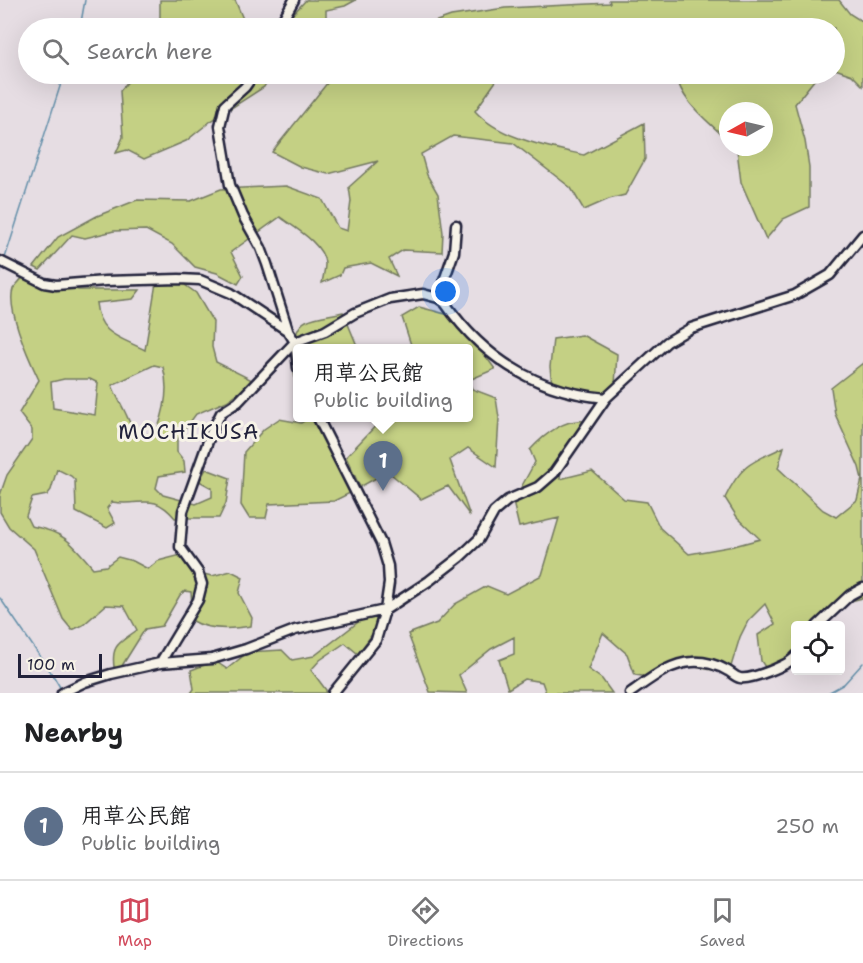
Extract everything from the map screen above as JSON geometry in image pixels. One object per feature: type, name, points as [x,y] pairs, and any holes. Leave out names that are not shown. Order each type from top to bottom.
[{"type":"street","points":[[284,18],[294,0]]},
{"type":"street","points":[[247,84],[225,105],[220,126],[230,185],[243,216],[261,248],[288,331],[295,342],[325,331],[355,313],[390,299],[423,294],[438,298],[445,303],[488,352],[504,364],[531,378],[577,395],[606,398]]},
{"type":"street","points":[[438,298],[454,252],[456,225]]},
{"type":"street","points":[[62,693],[101,677],[160,663],[212,659],[295,630],[385,610],[460,557],[479,539],[494,512],[508,500],[538,487],[554,473],[606,398],[667,342],[691,328],[795,295],[830,275],[863,235]]},
{"type":"street","points":[[0,261],[45,283],[56,285],[127,280],[200,280],[231,293],[288,331]]},
{"type":"street","points":[[160,663],[198,600],[202,584],[198,572],[180,547],[180,531],[183,511],[211,433],[221,413],[238,402],[293,344]]},
{"type":"street","points":[[320,422],[381,543],[388,566],[389,583],[385,610],[376,640],[333,693]]},
{"type":"street","points":[[822,621],[850,595],[863,588]]},
{"type":"street","points":[[630,693],[678,664],[699,662],[722,668],[737,678],[746,678],[791,660]]},
{"type":"green space","points":[[160,0],[235,0],[243,18],[160,18]]},
{"type":"green space","points":[[306,0],[356,0],[345,6],[326,10],[326,18],[289,18]]},
{"type":"green space","points":[[609,0],[839,0],[850,14],[863,22],[863,86],[852,75],[845,73],[845,18],[445,18],[505,8],[610,3]]},
{"type":"green space","points":[[126,84],[266,84],[186,141],[144,159],[127,150],[116,153],[123,137],[120,91]]},
{"type":"green space","points":[[326,84],[494,84],[475,111],[485,121],[511,135],[584,155],[644,123],[645,159],[625,195],[584,210],[571,188],[513,143],[453,136],[421,154],[427,175],[438,194],[443,233],[442,252],[403,250],[389,259],[397,276],[371,263],[343,268],[340,275],[322,283],[325,264],[320,250],[308,237],[280,217],[231,252],[243,276],[238,284],[217,273],[195,267],[172,244],[146,230],[114,231],[85,238],[72,235],[40,270],[34,267],[58,237],[97,216],[137,200],[191,201],[221,189],[286,186],[322,199],[338,228],[347,231],[351,201],[349,187],[378,161],[328,174],[301,167],[272,152]]},
{"type":"green space","points":[[679,84],[811,84],[795,104],[809,167],[809,207],[783,219],[766,239],[741,182],[738,156],[773,156],[773,102],[719,102],[719,132],[690,103]]},
{"type":"green space","points":[[22,278],[79,290],[140,290],[133,299],[96,303],[101,322],[106,329],[145,350],[156,283],[182,283],[196,293],[213,322],[212,347],[216,362],[254,381],[227,401],[196,414],[177,440],[177,452],[184,461],[185,472],[159,476],[156,488],[163,495],[196,504],[212,497],[212,488],[199,481],[206,469],[230,478],[226,503],[219,518],[175,518],[153,502],[112,502],[107,508],[115,523],[107,528],[76,512],[75,480],[57,469],[51,490],[47,495],[32,498],[26,516],[31,526],[60,535],[67,540],[93,568],[106,566],[118,557],[133,561],[148,569],[158,561],[181,555],[195,572],[212,576],[231,571],[243,577],[239,593],[252,618],[251,626],[214,628],[193,621],[191,592],[185,591],[180,595],[162,626],[145,629],[120,669],[114,667],[115,649],[121,641],[137,630],[124,606],[106,605],[83,625],[72,630],[63,619],[34,549],[9,527],[0,512],[0,495],[7,475],[32,439],[32,430],[19,413],[39,380],[20,335],[13,309],[13,289]],"holes":[[[154,365],[163,367],[165,375],[163,413],[158,428],[147,435],[137,434],[112,385]],[[64,379],[90,379],[98,383],[95,415],[53,408],[51,382]]]},
{"type":"green space","points":[[419,307],[446,314],[459,323],[462,333],[476,343],[495,369],[473,378],[473,344],[411,344],[402,317]]},
{"type":"green space","points":[[343,312],[356,344],[295,344],[301,326],[310,319]]},
{"type":"green space","points":[[582,335],[617,354],[615,385],[595,402],[566,397],[552,385],[550,367],[553,339]]},
{"type":"green space","points":[[863,363],[863,598],[835,605],[821,621],[791,621],[791,655],[769,673],[761,661],[758,635],[775,624],[765,604],[748,621],[740,637],[729,673],[671,663],[649,677],[635,675],[627,654],[603,633],[588,669],[602,679],[612,693],[546,693],[542,682],[524,679],[508,689],[499,660],[514,654],[514,637],[491,649],[459,675],[467,693],[430,692],[408,634],[437,623],[455,604],[487,586],[506,594],[542,575],[559,518],[519,527],[513,502],[535,462],[530,450],[541,439],[561,425],[584,421],[581,430],[563,453],[560,479],[592,471],[624,499],[647,502],[660,528],[689,554],[760,539],[737,517],[725,498],[736,478],[748,465],[784,447],[778,468],[823,510],[836,517],[857,500],[862,479],[859,467],[835,414],[831,388]]},
{"type":"green space","points":[[473,389],[496,398],[499,418],[496,467],[468,448],[450,460],[470,516],[448,486],[421,499],[391,474],[376,478],[360,487],[346,457],[379,422],[473,422]]},
{"type":"green space","points":[[279,419],[301,423],[317,422],[352,492],[334,501],[269,504],[266,518],[249,518],[241,505],[244,452],[264,429]]},
{"type":"green space","points":[[378,617],[378,626],[358,654],[345,643],[320,660],[311,670],[326,693],[191,693],[194,689],[191,670],[215,661],[227,669],[248,652],[282,650],[292,660],[314,656],[361,620]]},
{"type":"waterway","points":[[82,18],[85,0]]},
{"type":"waterway","points":[[5,258],[61,84]]},
{"type":"waterway","points":[[0,274],[2,266]]},
{"type":"waterway","points":[[0,598],[61,689]]},
{"type":"waterway","points":[[828,693],[844,684],[863,663]]},
{"type":"place","name":"用草公民館","points":[[383,491]]},
{"type":"district","name":"MOCHIKUSA","points":[[189,432]]}]
